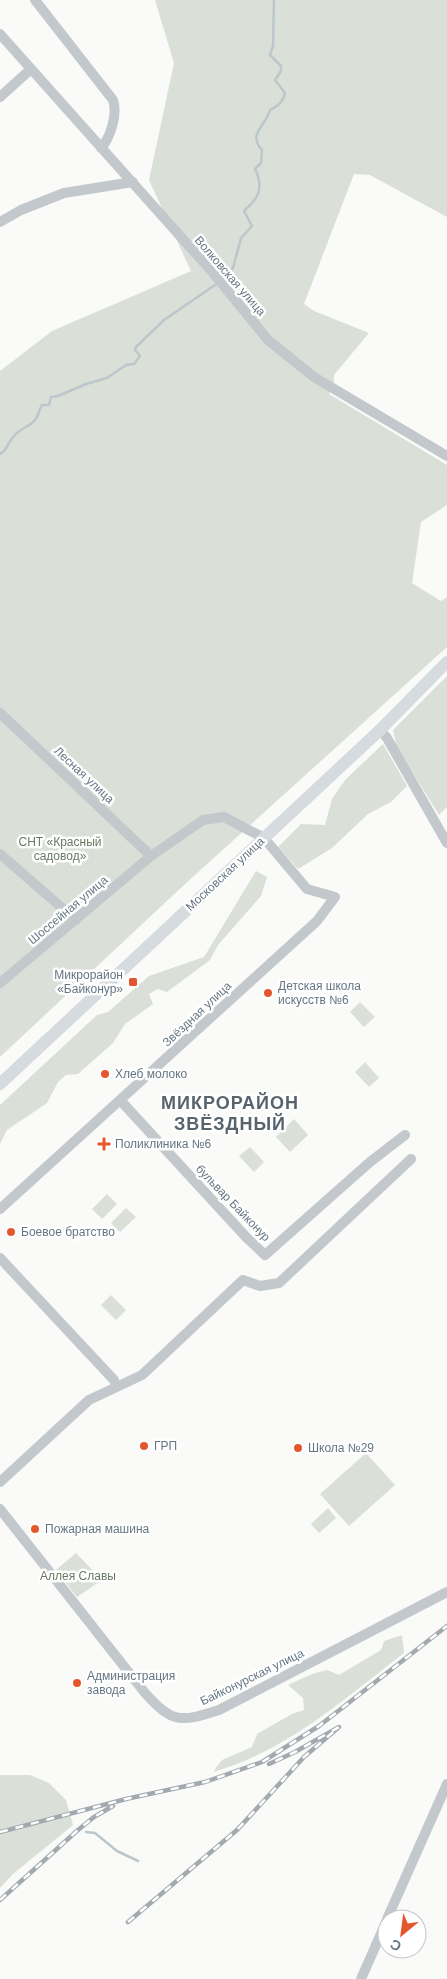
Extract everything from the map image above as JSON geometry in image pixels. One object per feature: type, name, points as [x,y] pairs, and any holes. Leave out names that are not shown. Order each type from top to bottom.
[{"type":"main road","name":"Московская улица","points":[[0,1084],[380,730],[447,662]]},
{"type":"street","points":[[35,0],[113,100],[116,108],[108,141],[100,148]]},
{"type":"street","name":"Волковская улица","points":[[0,34],[220,281],[268,340],[314,377],[447,456]]},
{"type":"street","points":[[0,97],[30,69]]},
{"type":"street","points":[[0,222],[21,210],[64,193],[133,182]]},
{"type":"street","name":"Лесная улица","points":[[0,713],[151,856]]},
{"type":"street","points":[[380,730],[387,738],[447,843]]},
{"type":"street","name":"Шоссейная улица","points":[[0,983],[151,856],[203,820],[224,817],[264,838]]},
{"type":"street","name":"Звёздная улица","points":[[0,1209],[317,921],[335,897],[308,889],[264,838]]},
{"type":"street","points":[[0,854],[76,920]]},
{"type":"street","name":"бульвар Байконур","points":[[120,1100],[246,1237],[265,1255],[370,1162],[405,1135]]},
{"type":"street","points":[[0,1482],[89,1400],[142,1375],[243,1280],[260,1286],[279,1283],[411,1160]]},
{"type":"street","points":[[0,1258],[114,1380]]},
{"type":"street","name":"Байконурская улица","points":[[0,1509],[160,1710],[178,1719],[191,1719],[219,1710],[447,1592]]},
{"type":"street","points":[[392,1909],[447,1784]]},
{"type":"street","points":[[361,1979],[377,1943]]},
{"type":"green space","name":"СНТ «Красный садовод»","points":[[155,0],[447,0],[447,217],[370,175],[354,174],[304,304],[314,311],[369,333],[334,375],[334,386],[329,394],[447,465],[447,505],[421,522],[412,583],[441,601],[447,597],[447,647],[185,884],[0,1057],[0,371],[52,331],[191,271],[149,180],[174,63]]},
{"type":"green space","points":[[447,676],[447,807],[439,815],[397,747],[393,730]]},
{"type":"green space","points":[[383,744],[407,786],[391,802],[368,814],[332,848],[298,869],[278,847],[301,824],[325,825],[332,799],[345,780]]},
{"type":"green space","points":[[256,871],[267,877],[261,896],[218,945],[210,960],[167,992],[158,989],[149,994],[153,1004],[125,1024],[113,1043],[78,1074],[66,1075],[58,1082],[47,1103],[7,1130],[0,1144],[0,1105],[97,1015],[108,1012],[149,976],[204,957]]},
{"type":"green space","points":[[360,1002],[375,1017],[364,1027],[350,1012]]},
{"type":"green space","points":[[365,1062],[379,1078],[369,1087],[355,1072]]},
{"type":"green space","points":[[294,1119],[308,1135],[290,1152],[276,1137]]},
{"type":"green space","points":[[250,1147],[264,1162],[254,1172],[239,1156]]},
{"type":"green space","points":[[107,1194],[117,1204],[102,1219],[92,1209]]},
{"type":"green space","points":[[126,1208],[136,1217],[120,1232],[111,1223]]},
{"type":"green space","points":[[111,1295],[126,1310],[116,1320],[101,1305]]},
{"type":"green space","points":[[366,1453],[395,1485],[349,1526],[320,1494]]},
{"type":"green space","points":[[328,1508],[336,1518],[319,1533],[311,1524]]},
{"type":"green space","name":"Аллея Славы","points":[[76,1553],[102,1580],[77,1597],[56,1570]]},
{"type":"green space","points":[[402,1635],[404,1653],[314,1722],[266,1751],[240,1763],[213,1772],[222,1760],[252,1747],[257,1734],[292,1714],[304,1710],[303,1698],[288,1685],[312,1674],[327,1670],[339,1675],[381,1650],[384,1641]]},
{"type":"green space","points":[[0,1775],[30,1775],[49,1783],[66,1800],[73,1825],[13,1874],[0,1888]]},
{"type":"waterway","points":[[222,279],[233,268],[241,238],[252,226],[244,211],[253,202],[259,187],[255,169],[261,163],[262,150],[256,139],[257,135],[270,110],[280,103],[285,93],[275,80],[281,71],[281,66],[270,55],[273,46],[274,0]]},
{"type":"waterway","points":[[0,454],[16,434],[35,420],[42,405],[49,405],[51,397],[107,378],[126,365],[134,364],[140,356],[135,350],[136,347],[164,320],[218,283]]},
{"type":"waterway","points":[[86,1832],[95,1833],[117,1851],[138,1861]]},
{"type":"railway","points":[[0,1832],[126,1799],[205,1782],[262,1762],[319,1726],[447,1626]]},
{"type":"railway","points":[[128,1922],[237,1830],[304,1757],[339,1727],[295,1752],[269,1764]]},
{"type":"railway","points":[[0,1900],[78,1830],[94,1817],[113,1806]]},
{"type":"place","name":"Микрорайон «Байконур»","points":[[133,982]]},
{"type":"place","name":"Детская школа искусств №6","points":[[268,993]]},
{"type":"place","name":"Хлеб молоко","points":[[105,1074]]},
{"type":"place","name":"Поликлиника №6","points":[[104,1144]]},
{"type":"place","name":"Боевое братство","points":[[11,1232]]},
{"type":"place","name":"ГРП","points":[[144,1446]]},
{"type":"place","name":"Школа №29","points":[[298,1448]]},
{"type":"place","name":"Пожарная машина","points":[[35,1529]]},
{"type":"place","name":"Администрация завода","points":[[77,1683]]},
{"type":"district","name":"МИКРОРАЙОН ЗВЁЗДНЫЙ","points":[[230,1113]]}]
